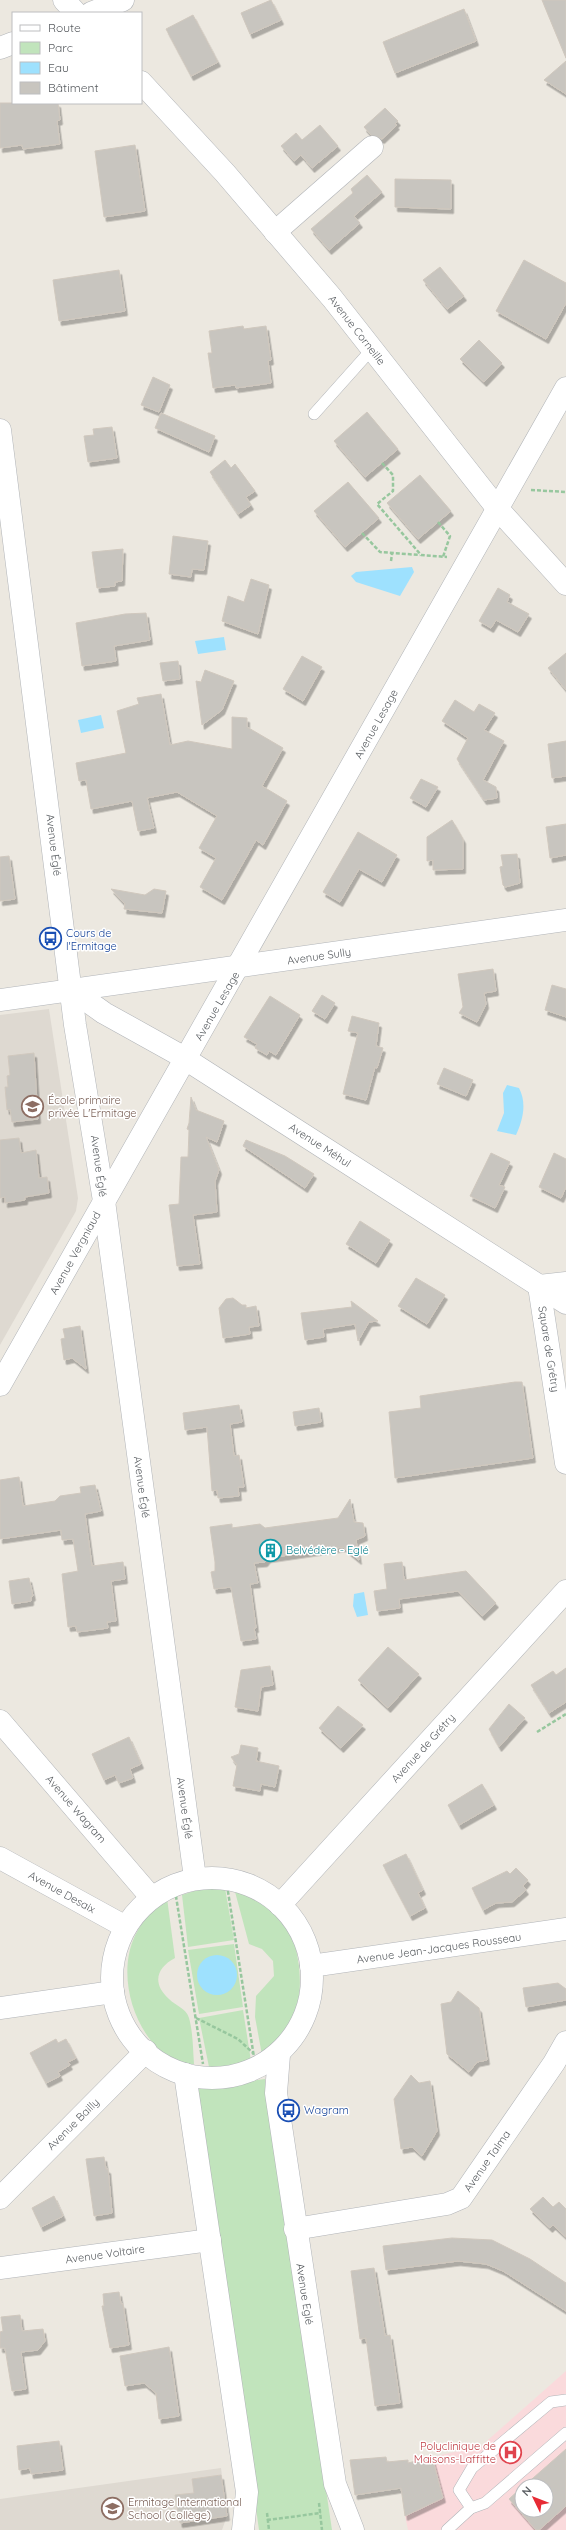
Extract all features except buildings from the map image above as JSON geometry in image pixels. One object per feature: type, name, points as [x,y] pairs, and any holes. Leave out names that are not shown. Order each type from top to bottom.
[{"type":"street","points":[[64,0],[75,12]]},
{"type":"street","points":[[93,12],[123,0]]},
{"type":"street","points":[[0,48],[12,43]]},
{"type":"street","name":"Avenue Corneille","points":[[142,83],[225,172],[372,349],[497,508],[566,584]]},
{"type":"street","points":[[275,232],[372,147]]},
{"type":"street","name":"Avenue Lesage","points":[[186,1059],[566,388]]},
{"type":"street","name":"Avenue Églé","points":[[0,430],[6,514],[73,991],[75,1025],[104,1201],[195,1878]]},
{"type":"street","name":"Avenue Sully","points":[[0,1000],[73,991],[566,920]]},
{"type":"street","name":"Avenue Méhul","points":[[73,991],[104,1013],[186,1059],[539,1286],[566,1300]]},
{"type":"street","name":"Avenue Vergniaud","points":[[0,1385],[186,1059]]},
{"type":"street","name":"Square de Grétry","points":[[539,1286],[566,1463]]},
{"type":"street","name":"Avenue de Grétry","points":[[280,1905],[566,1591]]},
{"type":"street","name":"Avenue Wagram","points":[[0,1721],[151,1897]]},
{"type":"street","name":"Avenue Desaix","points":[[0,1858],[124,1926]]},
{"type":"street","points":[[195,1878],[226,1879],[255,1888],[280,1905],[301,1933],[311,1966],[310,1999],[299,2029],[279,2055],[255,2062],[195,2075],[146,2051],[126,2026],[113,1992],[112,1958],[124,1926],[136,1910],[151,1897],[174,1884],[195,1878]]},
{"type":"street","name":"Avenue Jean-Jacques Rousseau","points":[[311,1966],[566,1929]]},
{"type":"street","points":[[0,2008],[113,1992]]},
{"type":"street","name":"Avenue Talma","points":[[295,2229],[447,2204],[461,2198],[554,2063],[566,2042]]},
{"type":"street","name":"Avenue Bailly","points":[[0,2198],[146,2051]]},
{"type":"street","name":"Avenue Eglé","points":[[279,2055],[276,2093],[295,2229],[335,2484],[353,2530]]},
{"type":"street","points":[[195,2075],[210,2240],[252,2525]]},
{"type":"street","name":"Avenue Voltaire","points":[[0,2268],[210,2240]]},
{"type":"lane","points":[[314,414],[372,349]]},
{"type":"lane","points":[[471,2508],[459,2490],[472,2468],[551,2402],[566,2400]]},
{"type":"lane","points":[[447,2530],[471,2508],[486,2503],[566,2434]]},
{"type":"path","points":[[382,463],[393,475],[392,491],[378,504],[421,555]]},
{"type":"path","points":[[528,490],[566,492]]},
{"type":"path","points":[[438,522],[450,536],[443,556]]},
{"type":"path","points":[[362,533],[380,552],[449,557]]},
{"type":"path","points":[[391,561],[392,554]]},
{"type":"path","points":[[537,1732],[566,1714]]},
{"type":"path","points":[[226,1879],[255,2062]]},
{"type":"path","points":[[174,1884],[196,2018],[195,2075]]},
{"type":"path","points":[[196,2018],[238,2039],[255,2062]]},
{"type":"path","points":[[252,2525],[321,2513],[322,2530]]},
{"type":"shaded area","name":"École primaire privée L'Ermitage","points":[[49,1009],[78,1198],[76,1211],[0,1345],[0,1015]]},
{"type":"shaded area","name":"Polyclinique de Maisons-Laffitte","points":[[566,2371],[566,2530],[408,2530],[405,2516],[442,2498],[432,2457],[481,2446]]},
{"type":"shaded area","name":"Ermitage International School (Collège)","points":[[221,2468],[227,2516],[222,2530],[0,2530],[0,2499]]},
{"type":"green space","points":[[203,1888],[225,1888],[234,1940],[188,1947],[182,1895]]},
{"type":"green space","points":[[234,1888],[264,1905],[285,1922],[293,1937],[296,1947],[300,1981],[297,2006],[294,2016],[282,2035],[262,2055],[255,2017],[256,1996],[274,1976],[273,1961],[262,1949],[249,1944]]},
{"type":"green space","points":[[167,1898],[175,1958],[160,1971],[158,1982],[164,1993],[188,2015],[193,2041],[194,2064],[175,2063],[167,2058],[151,2041],[142,2027],[135,2011],[127,1978],[131,1945],[138,1930],[144,1921]]},
{"type":"green space","points":[[234,1944],[243,2007],[199,2014],[188,1950]]},
{"type":"green space","points":[[243,2010],[251,2061],[229,2066],[209,2067],[199,2018]]},
{"type":"green space","points":[[265,2079],[332,2530],[259,2530],[197,2089]]},
{"type":"water","points":[[412,567],[414,572],[400,596],[356,582],[351,576],[356,572]]},
{"type":"water","points":[[224,637],[226,650],[198,654],[195,641]]},
{"type":"water","points":[[101,715],[104,728],[81,733],[78,720]]},
{"type":"water","points":[[507,1085],[519,1088],[523,1100],[521,1123],[516,1135],[497,1131],[504,1113],[503,1093]]},
{"type":"water","points":[[364,1592],[368,1615],[357,1617],[353,1606],[354,1594]]},
{"type":"water","points":[[213,1955],[221,1955],[228,1958],[234,1964],[237,1975],[234,1986],[228,1992],[221,1995],[213,1995],[206,1992],[200,1986],[197,1979],[197,1971],[200,1964],[206,1958]]},
{"type":"place","name":"Cours de l'Ermitage","points":[[50,939]]},
{"type":"place","name":"École primaire privée L'Ermitage","points":[[32,1106]]},
{"type":"place","name":"Belvédère - Eglé","points":[[270,1550]]},
{"type":"place","name":"Wagram","points":[[288,2110]]},
{"type":"place","name":"Polyclinique de Maisons-Laffitte","points":[[511,2452]]},
{"type":"place","name":"Ermitage International School (Collège)","points":[[113,2508]]}]
